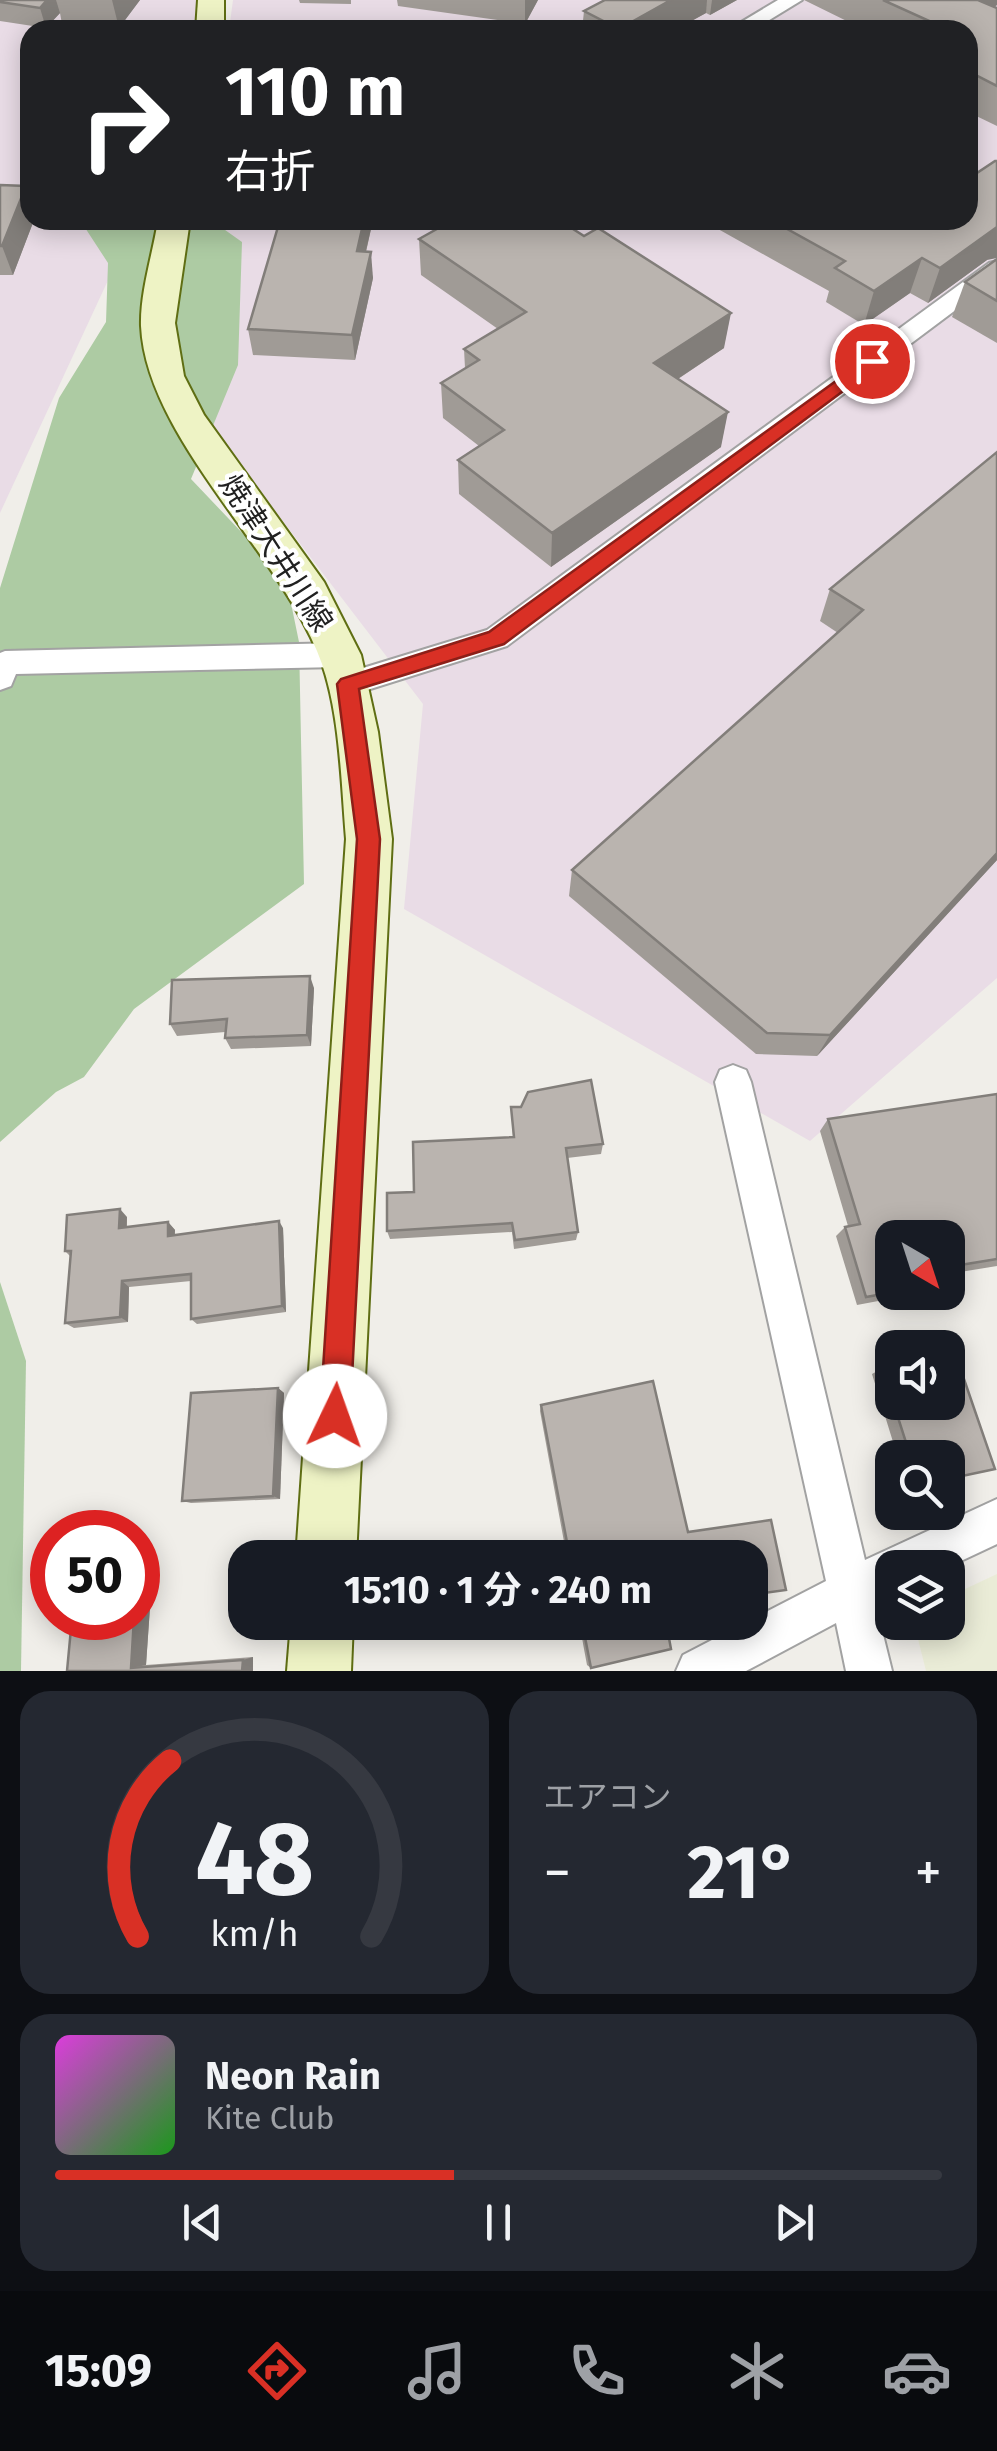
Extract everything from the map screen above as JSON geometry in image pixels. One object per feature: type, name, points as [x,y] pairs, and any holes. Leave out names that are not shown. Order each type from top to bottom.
[{"type":"main road","name":"焼津大井川線","points":[[172,230],[158,323],[166,376],[188,420],[310,593],[344,670],[369,839],[327,1540]]},
{"type":"main road","points":[[319,1671],[321,1640]]},
{"type":"street","points":[[756,20],[792,0]]},
{"type":"street","points":[[0,678],[5,663],[344,670],[496,638],[997,268]]},
{"type":"street","points":[[733,1082],[869,1671]]},
{"type":"street","points":[[935,1550],[997,1521]]},
{"type":"street","points":[[699,1671],[875,1578]]},
{"type":"shaded area","points":[[0,0],[198,0],[200,20],[20,20],[20,230],[131,230],[0,513]]},
{"type":"shaded area","points":[[233,0],[997,0],[997,978],[810,1141],[404,909],[423,704],[193,404],[207,230],[978,230],[978,20],[230,20]]},
{"type":"green space","points":[[87,230],[225,230],[242,242],[238,365],[191,479],[286,579],[299,642],[304,884],[134,1009],[84,1077],[56,1092],[0,1142],[0,588],[59,398],[106,322],[108,263]]},
{"type":"green space","points":[[0,1282],[26,1361],[21,1671],[0,1671]]},
{"type":"green space","points":[[997,1574],[997,1671],[926,1671],[918,1640],[965,1640],[965,1589]]},
{"type":"building","points":[[0,0],[47,0],[40,8]]},
{"type":"building","points":[[605,0],[671,0],[635,20],[602,20],[584,11]]},
{"type":"building","points":[[883,0],[978,0],[997,8],[997,86],[978,76],[978,20],[927,20]]},
{"type":"building","points":[[997,161],[997,227],[940,268],[922,258],[874,291],[835,268],[845,261],[789,230],[978,230],[978,172]]},
{"type":"building","points":[[0,185],[20,186],[20,201],[0,246]]},
{"type":"building","points":[[277,230],[362,230],[357,251],[371,252],[352,335],[248,329]]},
{"type":"building","points":[[435,230],[575,230],[584,236],[601,230],[731,313],[654,363],[728,412],[552,533],[458,460],[504,430],[441,383],[479,360],[464,349],[526,312],[419,239]]},
{"type":"building","points":[[997,259],[997,301],[965,282]]},
{"type":"building","points":[[997,452],[997,853],[830,1035],[767,1033],[572,870],[863,610],[830,589]]},
{"type":"building","points":[[310,976],[307,1035],[225,1038],[227,1019],[170,1024],[172,980]]},
{"type":"building","points":[[591,1080],[603,1144],[566,1148],[578,1232],[515,1240],[512,1223],[387,1231],[387,1193],[414,1192],[413,1142],[514,1137],[511,1107],[521,1107],[528,1092]]},
{"type":"building","points":[[997,1094],[997,1259],[965,1264],[965,1220],[875,1220],[875,1295],[866,1297],[845,1227],[860,1224],[828,1119]]},
{"type":"building","points":[[120,1209],[119,1228],[168,1222],[168,1236],[279,1221],[282,1306],[191,1319],[191,1274],[122,1281],[120,1317],[65,1323],[71,1251],[65,1251],[67,1215]]},
{"type":"building","points":[[653,1381],[688,1532],[771,1520],[786,1590],[768,1592],[768,1540],[567,1540],[541,1405]]},
{"type":"building","points":[[965,1382],[995,1469],[965,1475],[965,1440],[905,1440],[899,1420],[965,1420]]},
{"type":"building","points":[[278,1388],[273,1496],[182,1501],[191,1393]]},
{"type":"building","points":[[70,1640],[133,1640],[131,1668],[243,1660],[242,1671],[67,1671]]},
{"type":"building","points":[[586,1640],[669,1640],[671,1649],[591,1668]]},
{"type":"route","points":[[335,1416],[369,839],[348,684],[496,638],[872,361]]}]
